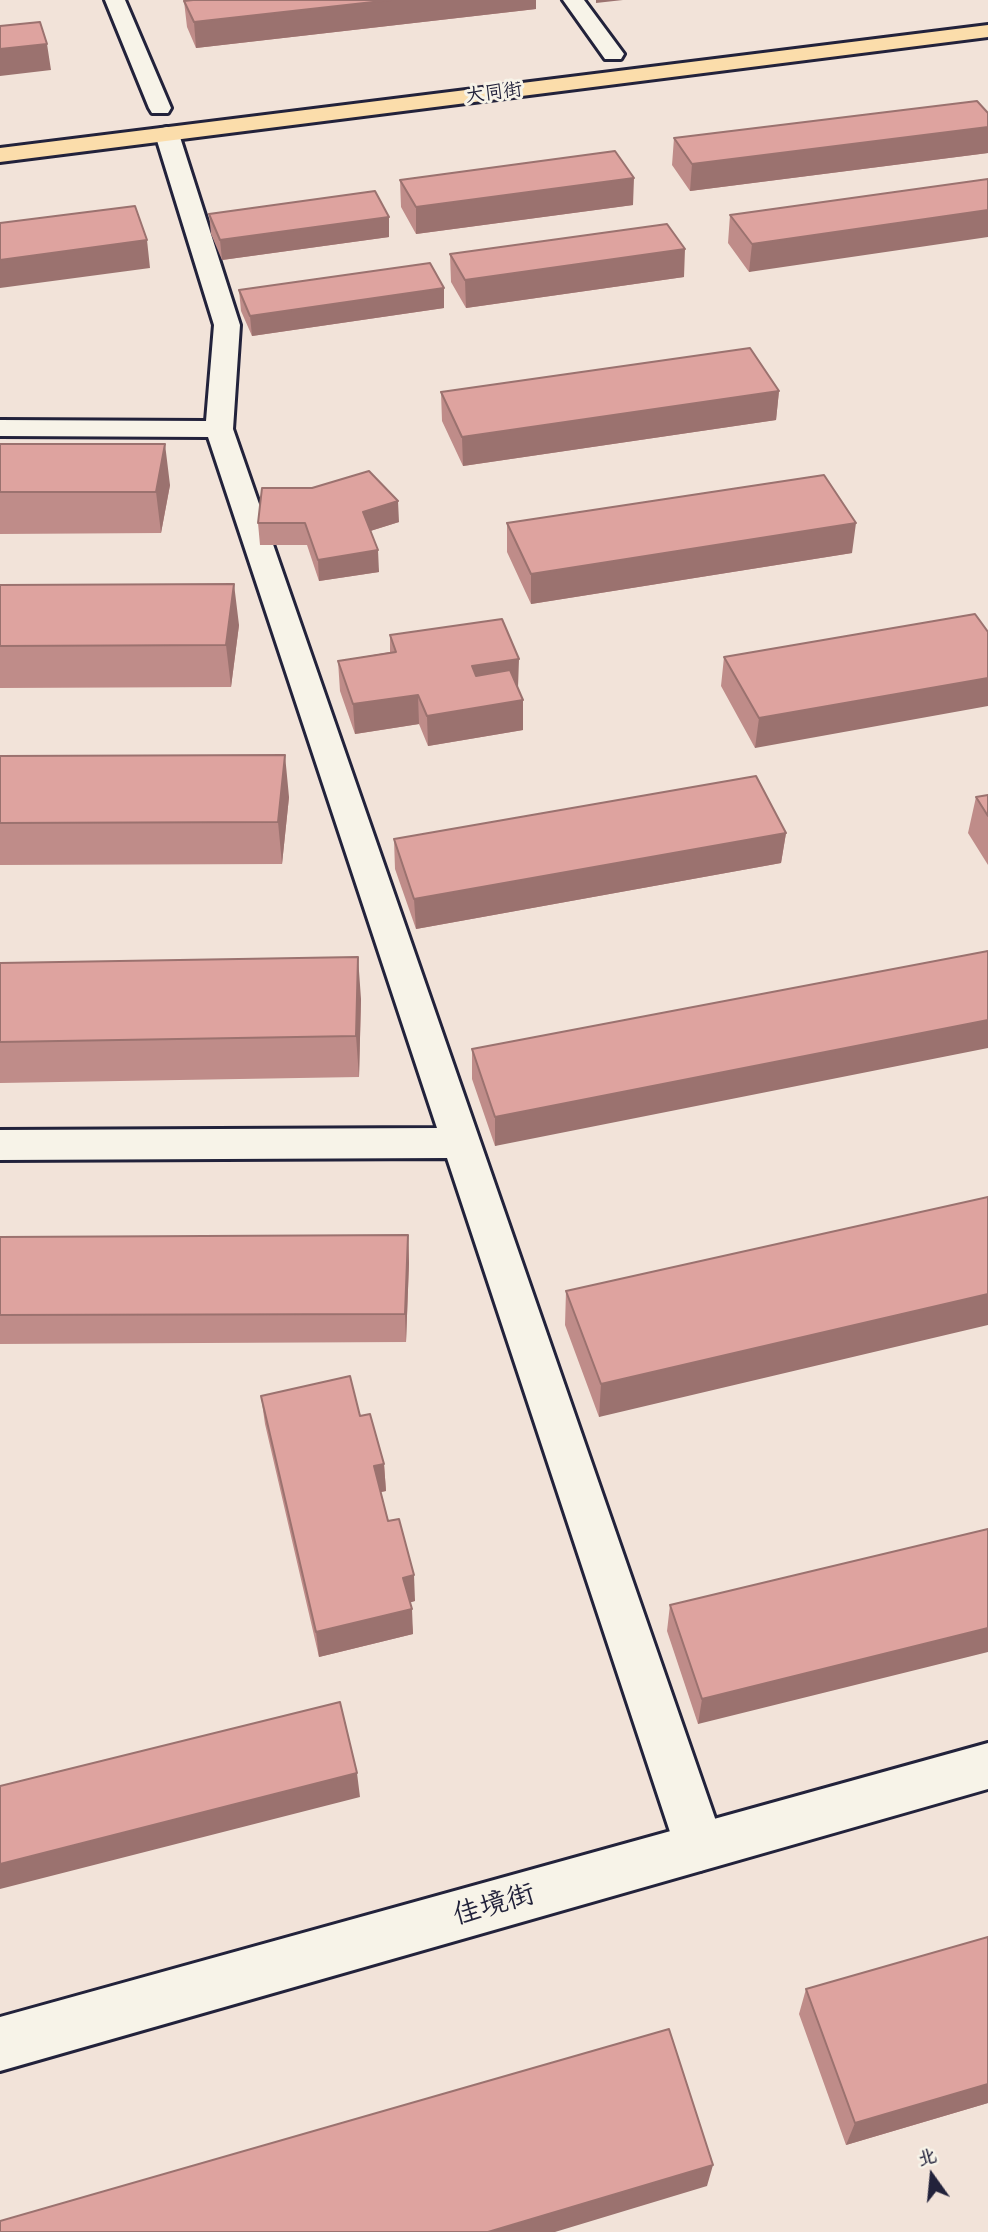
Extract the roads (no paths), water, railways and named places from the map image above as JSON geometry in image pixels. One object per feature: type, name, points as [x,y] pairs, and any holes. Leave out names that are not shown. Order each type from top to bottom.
[{"type":"main road","name":"大同街","points":[[0,155],[170,116],[988,31]]},
{"type":"main road","points":[[586,57],[641,51]]},
{"type":"main road","name":"大同街","points":[[134,112],[170,116]]},
{"type":"street","points":[[115,0],[170,116],[227,325],[219,429],[700,1847]]},
{"type":"street","points":[[573,0],[613,54]]},
{"type":"street","points":[[0,428],[219,429]]},
{"type":"street","points":[[0,1145],[461,1143]]},
{"type":"street","name":"佳境街","points":[[0,2045],[988,1766]]}]
